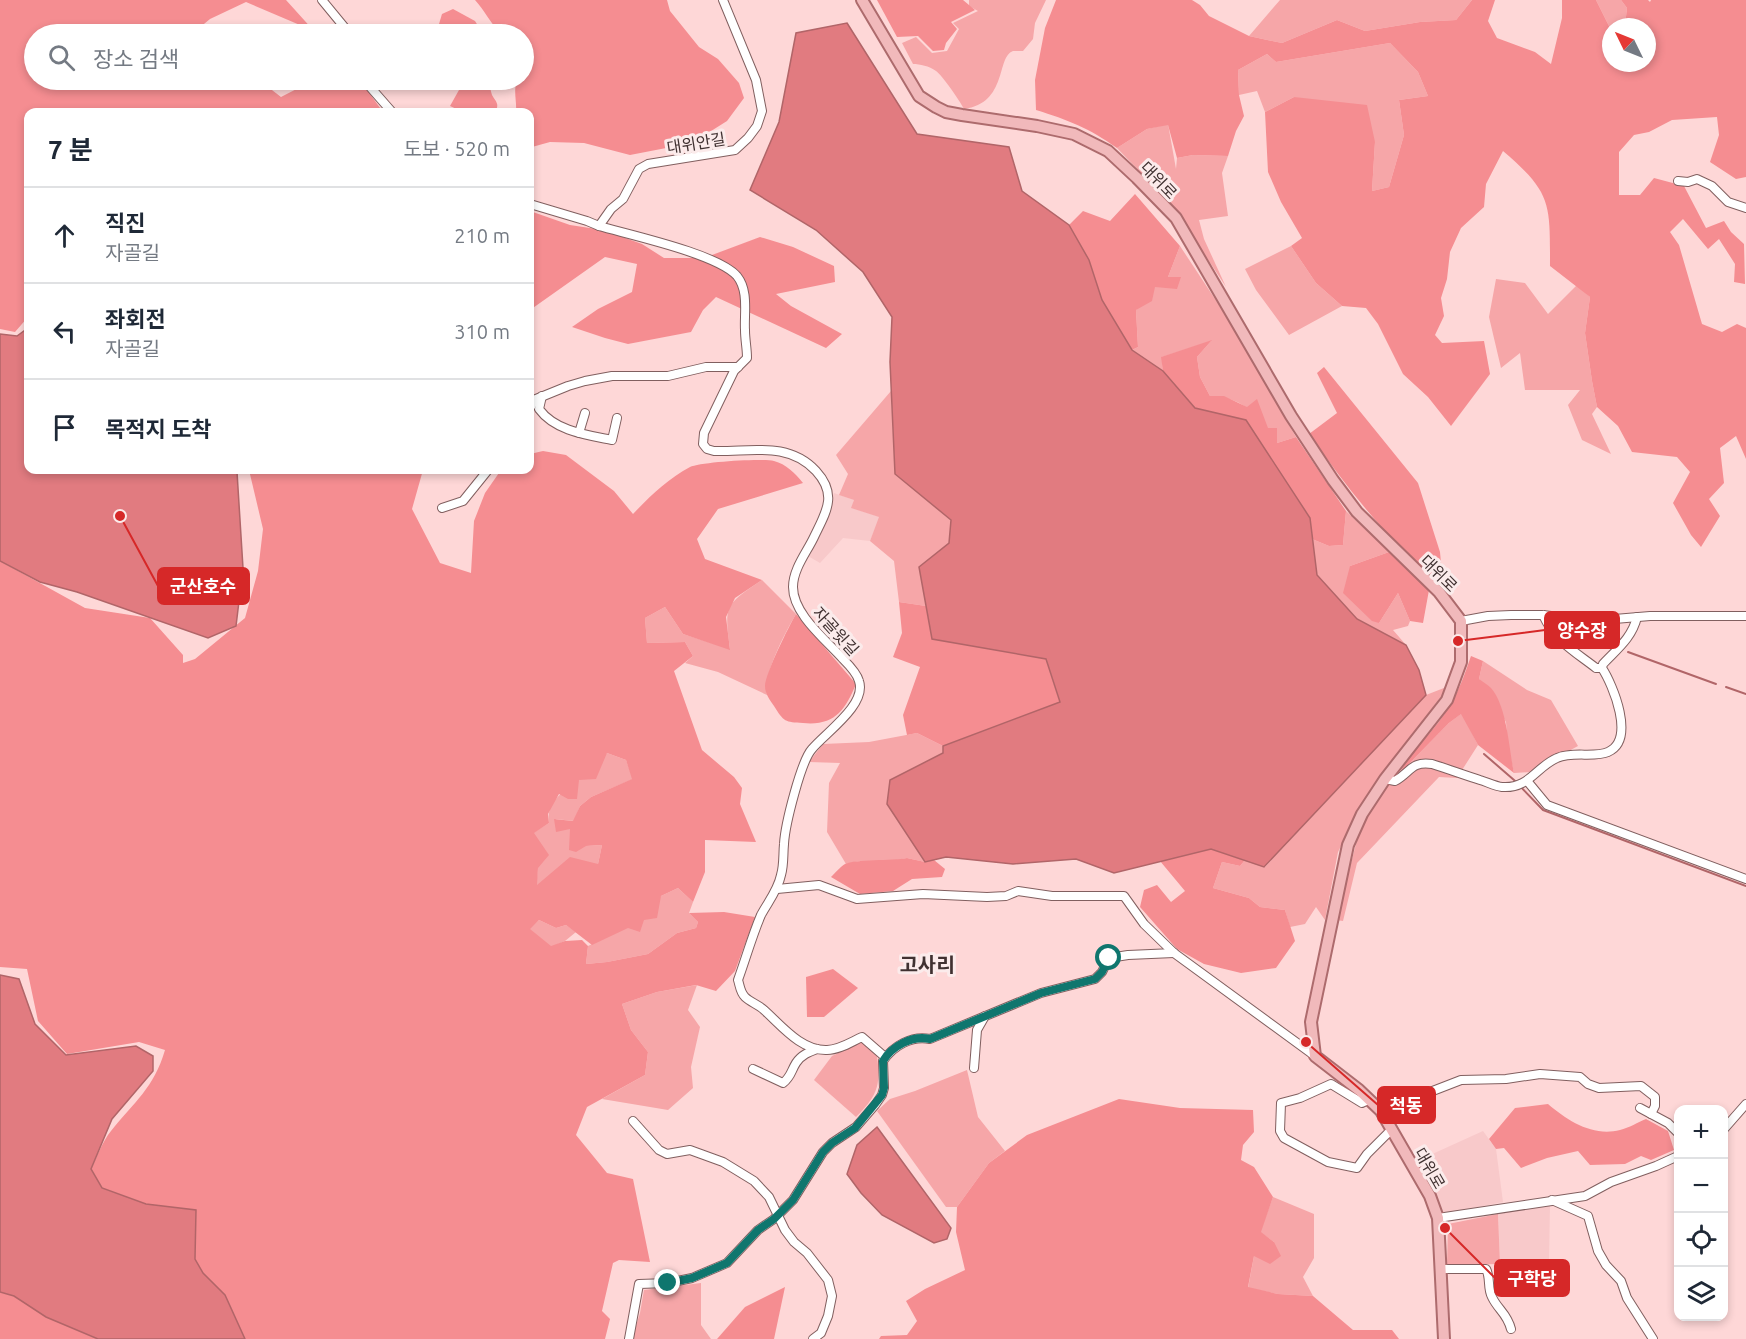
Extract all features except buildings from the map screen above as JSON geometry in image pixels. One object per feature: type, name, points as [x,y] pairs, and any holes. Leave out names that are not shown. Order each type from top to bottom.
[{"type":"main road","name":"대위로","points":[[862,0],[920,96],[946,112],[1037,126],[1084,138],[1108,152],[1176,218],[1291,416],[1333,480],[1357,513],[1439,592],[1461,621]]},
{"type":"main road","points":[[1315,1056],[1311,1022],[1348,845],[1362,813],[1385,779],[1447,700],[1461,662],[1461,621]]},
{"type":"main road","name":"대위로","points":[[1315,1056],[1359,1090],[1381,1111],[1430,1196],[1438,1218],[1444,1339]]},
{"type":"street","points":[[322,0],[342,24]]},
{"type":"street","name":"대위안길","points":[[599,226],[611,209],[623,199],[639,169],[648,164],[735,150],[757,126],[762,111],[756,80],[723,0]]},
{"type":"street","points":[[373,90],[388,108]]},
{"type":"street","points":[[1678,181],[1688,182],[1696,179],[1712,186],[1728,202],[1746,208]]},
{"type":"street","points":[[534,205],[599,226]]},
{"type":"street","name":"자골윗길","points":[[599,226],[695,253],[718,262],[738,277],[743,289],[747,358],[734,370],[704,433],[703,444],[707,449],[714,451],[773,451],[798,456],[818,473],[830,494],[829,503],[820,525],[799,565],[793,584],[794,600],[800,612],[850,666],[860,681],[860,692],[847,714],[810,750],[802,765],[784,841],[783,867],[777,888],[760,917],[738,980],[740,990],[746,999],[766,1011],[786,1033],[817,1049]]},
{"type":"street","points":[[534,402],[542,396],[568,386],[612,376],[668,376],[706,367],[738,367]]},
{"type":"street","points":[[542,396],[539,409],[546,419],[579,433],[612,440],[617,418]]},
{"type":"street","points":[[579,433],[585,413]]},
{"type":"street","points":[[442,508],[463,501],[485,474]]},
{"type":"street","points":[[1461,621],[1488,616],[1543,615],[1591,621],[1637,617],[1746,616]]},
{"type":"street","points":[[1543,615],[1550,629],[1567,647],[1596,668],[1602,669]]},
{"type":"street","points":[[1385,779],[1395,781],[1405,775],[1411,767],[1421,762],[1503,787],[1521,783],[1558,757],[1608,752],[1615,745],[1622,726],[1616,696],[1602,669],[1603,664],[1629,638],[1637,617]]},
{"type":"street","points":[[1521,783],[1547,805],[1746,879]]},
{"type":"street","points":[[777,888],[819,885],[857,899],[922,894],[987,897],[1006,896],[1018,891],[1052,896],[1124,896],[1144,924],[1174,953],[1315,1056]]},
{"type":"street","points":[[629,1339],[639,1284],[668,1283],[692,1278],[727,1263],[758,1230],[793,1200],[823,1152],[855,1128],[875,1106],[884,1088],[883,1061],[896,1046],[922,1037],[930,1039],[1041,993],[1095,979],[1102,972],[1109,958],[1174,953]]},
{"type":"street","points":[[974,1068],[977,1030],[985,1016]]},
{"type":"street","points":[[753,1070],[783,1083],[789,1078],[797,1061],[805,1054],[817,1049],[838,1048],[862,1037],[885,1057]]},
{"type":"street","points":[[1381,1111],[1461,1080],[1506,1079],[1540,1074],[1580,1077],[1588,1084],[1599,1088],[1641,1086],[1654,1097],[1655,1106],[1651,1114]]},
{"type":"street","points":[[1368,1100],[1362,1103],[1330,1084],[1300,1098],[1281,1103],[1280,1131],[1284,1138],[1328,1162],[1357,1168],[1367,1154],[1391,1130]]},
{"type":"street","points":[[1728,1124],[1746,1104]]},
{"type":"street","points":[[1640,1108],[1668,1123],[1674,1129]]},
{"type":"street","points":[[633,1121],[659,1150],[667,1154],[690,1150],[723,1162],[754,1181],[769,1197],[794,1242],[807,1253],[828,1280],[832,1296],[828,1316],[821,1333],[813,1339]]},
{"type":"street","points":[[1438,1218],[1585,1196],[1611,1182],[1674,1158]]},
{"type":"street","points":[[1551,1200],[1588,1216],[1598,1251],[1606,1265],[1620,1281],[1627,1298],[1653,1339]]},
{"type":"street","points":[[1442,1269],[1486,1269],[1490,1274],[1490,1296],[1509,1318],[1512,1329]]},
{"type":"shaded area","points":[[0,0],[286,0],[308,24],[298,24],[246,2],[204,24],[24,24],[24,90],[272,90],[281,97],[295,90],[367,90],[380,108],[24,108],[24,322],[15,332],[0,329]]},
{"type":"shaded area","points":[[475,0],[667,0],[670,11],[699,47],[718,59],[739,83],[744,98],[727,121],[692,143],[630,155],[584,143],[550,142],[534,146],[534,108],[516,108],[515,92],[515,90],[534,90],[534,24],[493,24]]},
{"type":"shaded area","points":[[877,0],[963,0],[975,10],[951,22],[957,29],[946,43],[944,50],[933,51],[918,36],[897,37]]},
{"type":"shaded area","points":[[969,0],[1046,0],[1035,23],[1033,39],[1023,51],[1013,51],[1008,55],[999,80],[988,98],[978,105],[964,109],[951,88],[936,71],[913,64],[902,43],[916,37],[932,53],[947,51],[959,29],[953,23],[978,11],[969,6]]},
{"type":"shaded area","points":[[1056,0],[1192,0],[1200,5],[1209,16],[1249,36],[1282,43],[1337,20],[1365,31],[1420,22],[1456,20],[1472,0],[1495,0],[1488,21],[1497,38],[1535,52],[1551,64],[1562,18],[1562,0],[1596,0],[1605,18],[1602,18],[1602,72],[1656,72],[1656,18],[1626,18],[1627,8],[1621,0],[1648,0],[1650,2],[1651,0],[1746,0],[1746,177],[1736,179],[1710,162],[1719,135],[1717,117],[1672,120],[1649,132],[1634,135],[1619,152],[1619,195],[1640,195],[1654,178],[1684,186],[1706,228],[1724,221],[1731,232],[1744,244],[1745,284],[1734,282],[1735,264],[1719,239],[1708,249],[1683,219],[1670,232],[1679,245],[1702,324],[1722,332],[1737,324],[1746,328],[1746,459],[1736,436],[1720,448],[1724,483],[1709,499],[1720,516],[1701,547],[1691,535],[1673,503],[1690,472],[1677,457],[1632,452],[1618,426],[1597,407],[1585,333],[1590,297],[1550,266],[1550,227],[1545,201],[1531,178],[1503,151],[1486,184],[1484,207],[1461,228],[1450,252],[1447,279],[1441,298],[1444,316],[1435,335],[1442,343],[1484,341],[1490,374],[1451,426],[1428,397],[1403,374],[1378,324],[1366,308],[1342,306],[1316,283],[1291,246],[1302,238],[1281,202],[1268,172],[1265,112],[1294,97],[1367,105],[1375,142],[1372,191],[1389,187],[1404,135],[1399,100],[1428,96],[1418,72],[1390,43],[1276,62],[1267,54],[1238,70],[1239,95],[1244,116],[1236,131],[1228,156],[1193,155],[1177,158],[1168,125],[1147,129],[1117,148],[1078,125],[1036,110],[1035,80],[1045,28]]},
{"type":"shaded area","points":[[1280,0],[1472,0],[1456,20],[1420,22],[1365,31],[1337,20],[1282,43],[1249,36]]},
{"type":"shaded area","points":[[1596,0],[1621,0],[1627,8],[1626,18],[1605,18]]},
{"type":"shaded area","points":[[453,9],[477,24],[439,24],[442,14]]},
{"type":"shaded area","points":[[847,23],[917,134],[1009,147],[1022,191],[1069,225],[1089,260],[1102,300],[1132,350],[1163,371],[1195,408],[1246,420],[1310,518],[1317,575],[1357,619],[1406,645],[1419,670],[1426,695],[1264,867],[1211,849],[1114,873],[1076,859],[1013,864],[946,857],[925,862],[887,804],[890,780],[943,753],[943,746],[1060,702],[1046,659],[932,639],[919,567],[949,543],[951,520],[895,474],[890,362],[892,317],[863,272],[816,230],[750,190],[779,122],[796,33]]},
{"type":"shaded area","points":[[1390,43],[1418,72],[1428,96],[1399,100],[1404,135],[1389,187],[1372,191],[1375,142],[1294,97],[1265,112],[1257,91],[1239,95],[1238,70],[1267,54],[1276,62]]},
{"type":"shaded area","points":[[459,90],[490,90],[497,105],[496,108],[454,108],[450,106]]},
{"type":"shaded area","points":[[1168,124],[1176,169],[1177,158],[1193,155],[1228,156],[1222,173],[1228,216],[1199,220],[1204,239],[1226,287],[1173,206],[1117,148],[1147,129]]},
{"type":"shaded area","points":[[1135,194],[1180,246],[1168,277],[1181,277],[1177,289],[1155,287],[1152,301],[1136,310],[1138,347],[1132,350],[1102,300],[1089,260],[1069,225],[1083,211],[1110,221]]},
{"type":"shaded area","points":[[534,212],[570,225],[603,230],[642,244],[664,258],[704,258],[760,237],[793,247],[834,266],[835,282],[776,294],[791,306],[842,334],[826,348],[716,297],[703,310],[691,332],[628,344],[572,327],[598,309],[632,292],[637,264],[605,257],[534,307]]},
{"type":"shaded area","points":[[1180,246],[1219,305],[1296,437],[1277,443],[1257,417],[1241,404],[1210,396],[1200,377],[1197,357],[1211,341],[1162,357],[1163,371],[1132,350],[1138,347],[1136,310],[1154,287],[1168,277]]},
{"type":"shaded area","points":[[1291,246],[1316,283],[1342,306],[1289,335],[1256,290],[1245,269]]},
{"type":"shaded area","points":[[1496,279],[1525,283],[1548,314],[1577,285],[1590,297],[1585,333],[1597,407],[1592,414],[1611,454],[1582,440],[1568,405],[1580,390],[1525,390],[1520,353],[1501,368],[1489,317]]},
{"type":"shaded area","points":[[24,331],[24,474],[237,474],[243,568],[236,626],[208,638],[77,592],[40,582],[0,561],[0,334],[17,336]]},
{"type":"shaded area","points":[[1212,340],[1197,357],[1200,377],[1210,396],[1224,396],[1247,407],[1257,399],[1268,428],[1277,428],[1277,443],[1296,437],[1346,511],[1343,545],[1329,546],[1312,539],[1310,518],[1246,421],[1195,408],[1163,371],[1161,357]]},
{"type":"shaded area","points":[[1324,367],[1418,483],[1440,552],[1443,585],[1405,552],[1371,515],[1309,434],[1337,413],[1317,373]]},
{"type":"shaded area","points":[[891,391],[895,474],[951,520],[949,543],[919,567],[926,606],[899,602],[894,561],[870,541],[879,517],[851,508],[854,500],[839,495],[848,474],[836,455]]},
{"type":"shaded area","points":[[543,451],[566,455],[614,491],[633,514],[667,482],[696,465],[745,460],[774,461],[790,469],[803,483],[718,509],[697,539],[705,559],[762,580],[735,598],[726,617],[730,650],[683,634],[665,607],[645,618],[647,643],[685,642],[693,656],[674,671],[702,750],[734,777],[742,788],[740,804],[756,842],[705,840],[705,872],[693,902],[678,888],[661,896],[657,918],[644,920],[640,932],[628,928],[592,945],[566,925],[556,928],[539,920],[530,929],[551,946],[565,941],[582,940],[588,946],[586,964],[648,954],[677,933],[696,928],[698,922],[689,913],[724,912],[755,917],[735,971],[716,991],[696,985],[657,992],[622,1004],[631,1030],[648,1052],[645,1075],[587,1107],[576,1135],[607,1173],[633,1179],[650,1262],[619,1260],[613,1263],[602,1311],[610,1319],[605,1339],[245,1339],[225,1295],[203,1273],[195,1259],[196,1211],[146,1204],[102,1188],[91,1169],[108,1135],[149,1085],[165,1050],[139,1042],[67,1054],[38,1021],[27,969],[0,967],[0,561],[85,608],[150,618],[183,655],[183,663],[195,659],[245,618],[258,571],[263,529],[250,474],[422,474],[412,509],[440,563],[471,573],[474,521],[485,493],[498,474],[534,474],[534,453]],"holes":[[[607,753],[626,760],[632,779],[591,797],[580,806],[573,821],[554,819],[556,832],[570,829],[569,850],[576,852],[586,846],[602,845],[598,864],[570,857],[537,885],[538,868],[549,855],[534,833],[549,823],[548,814],[559,794],[568,799],[577,799],[579,780],[596,779]]]},
{"type":"shaded area","points":[[834,493],[854,500],[852,508],[880,517],[870,541],[843,538],[820,563],[808,556]]},
{"type":"shaded area","points":[[1346,511],[1389,552],[1350,566],[1379,623],[1398,593],[1410,621],[1408,626],[1393,630],[1406,645],[1357,619],[1317,575],[1312,539],[1329,546],[1343,545]]},
{"type":"shaded area","points":[[1389,552],[1429,590],[1423,623],[1410,621],[1398,593],[1379,623],[1372,621],[1343,593],[1350,566]]},
{"type":"shaded area","points":[[762,580],[796,614],[771,666],[766,687],[767,695],[718,672],[685,663],[693,656],[685,642],[647,643],[645,618],[665,607],[683,634],[730,649],[727,623],[730,607],[741,595]]},
{"type":"shaded area","points":[[899,602],[926,606],[932,639],[1046,659],[1060,703],[943,746],[917,733],[907,735],[903,715],[920,667],[893,657],[902,633]]},
{"type":"shaded area","points":[[796,614],[856,684],[843,709],[823,722],[803,723],[786,720],[777,711],[766,692],[765,686],[769,671]]},
{"type":"shaded area","points":[[1471,656],[1483,661],[1479,679],[1491,688],[1501,706],[1514,773],[1478,745],[1461,714],[1449,723],[1399,774],[1410,756],[1449,707]]},
{"type":"shaded area","points":[[1483,661],[1527,690],[1551,700],[1578,746],[1530,772],[1514,773],[1506,722],[1479,679]]},
{"type":"shaded area","points":[[1449,686],[1368,793],[1338,852],[1325,920],[1316,907],[1305,924],[1290,927],[1285,910],[1260,907],[1249,898],[1213,888],[1222,862],[1240,866],[1245,860],[1265,867],[1426,695]]},
{"type":"shaded area","points":[[1462,713],[1478,745],[1457,778],[1439,777],[1357,863],[1343,921],[1336,920],[1361,825],[1386,788],[1449,723]]},
{"type":"shaded area","points":[[917,733],[943,746],[943,753],[887,804],[925,862],[907,858],[846,864],[827,832],[829,783],[840,763],[809,762],[823,744],[869,742]]},
{"type":"shaded area","points":[[607,753],[626,760],[633,779],[591,797],[580,806],[574,821],[555,819],[570,829],[586,846],[602,845],[598,864],[536,886],[538,868],[533,833],[549,823],[550,808],[557,797],[583,777]]},
{"type":"shaded area","points":[[1211,849],[1245,860],[1240,866],[1222,862],[1213,888],[1249,898],[1260,907],[1285,910],[1295,941],[1276,968],[1241,973],[1204,964],[1177,949],[1140,907],[1144,890],[1157,885],[1171,902],[1185,891],[1160,861]]},
{"type":"shaded area","points":[[907,858],[925,862],[934,860],[945,869],[942,877],[912,879],[893,891],[860,894],[831,877],[843,865],[850,862]]},
{"type":"shaded area","points":[[678,888],[693,902],[689,913],[698,922],[696,928],[677,933],[648,954],[586,964],[588,946],[643,920],[661,896]]},
{"type":"shaded area","points":[[539,920],[556,928],[566,925],[576,932],[565,941],[551,947],[529,929]]},
{"type":"shaded area","points":[[833,969],[858,988],[824,1017],[807,1017],[806,977]]},
{"type":"shaded area","points":[[0,975],[19,979],[35,1024],[66,1055],[136,1046],[153,1056],[153,1071],[112,1119],[91,1169],[102,1188],[146,1204],[196,1210],[195,1259],[203,1273],[225,1295],[245,1339],[98,1339],[46,1317],[14,1296],[0,1292]]},
{"type":"shaded area","points":[[697,985],[688,1010],[700,1027],[691,1067],[693,1088],[668,1110],[602,1099],[645,1075],[648,1052],[631,1030],[622,1004],[657,992]]},
{"type":"shaded area","points":[[861,1042],[876,1049],[878,1079],[870,1101],[856,1117],[814,1080],[832,1056]]},
{"type":"shaded area","points":[[967,1070],[978,1117],[1005,1151],[989,1163],[957,1207],[946,1207],[877,1111],[890,1099]]},
{"type":"shaded area","points":[[1119,1099],[1180,1108],[1253,1110],[1254,1132],[1243,1145],[1241,1160],[1254,1167],[1273,1197],[1261,1232],[1274,1242],[1281,1256],[1270,1264],[1254,1256],[1248,1287],[1278,1294],[1313,1296],[1353,1330],[1392,1330],[1399,1339],[879,1339],[881,1336],[907,1335],[917,1321],[906,1301],[965,1270],[956,1232],[957,1207],[989,1163],[1027,1135]]},
{"type":"shaded area","points":[[1548,1104],[1572,1122],[1591,1129],[1610,1132],[1627,1128],[1646,1119],[1668,1131],[1674,1150],[1651,1160],[1641,1156],[1625,1164],[1590,1165],[1578,1151],[1547,1158],[1521,1168],[1504,1148],[1496,1149],[1489,1139],[1515,1108]]},
{"type":"shaded area","points":[[877,1127],[951,1228],[947,1239],[934,1243],[882,1215],[847,1174],[857,1145]]},
{"type":"shaded area","points":[[1483,1131],[1496,1149],[1503,1202],[1443,1214],[1417,1161]]},
{"type":"shaded area","points":[[1273,1197],[1314,1214],[1314,1258],[1303,1277],[1313,1296],[1278,1294],[1248,1288],[1254,1256],[1274,1242],[1260,1232]]},
{"type":"shaded area","points":[[1550,1204],[1549,1262],[1500,1264],[1498,1210]]},
{"type":"shaded area","points":[[1498,1214],[1500,1264],[1447,1265],[1448,1224]]},
{"type":"shaded area","points":[[701,1283],[701,1325],[711,1339],[632,1339],[644,1290]]},
{"type":"shaded area","points":[[785,1287],[774,1339],[717,1339],[745,1307]]},
{"type":"shaded area","points":[[0,1292],[14,1296],[46,1317],[98,1339],[0,1339]]},
{"type":"waterway","points":[[1628,652],[1716,684]]},
{"type":"waterway","points":[[1726,687],[1746,694]]},
{"type":"waterway","points":[[1484,754],[1543,810],[1746,886]]},
{"type":"place","name":"군산호수","points":[[120,516]]},
{"type":"place","name":"양수장","points":[[1458,641]]},
{"type":"place","name":"척동","points":[[1306,1042]]},
{"type":"place","name":"구학당","points":[[1445,1228]]},
{"type":"district","name":"고사리","points":[[927,964]]},
{"type":"route","points":[[668,1283],[692,1278],[727,1263],[758,1230],[774,1219],[793,1200],[823,1152],[855,1128],[875,1106],[884,1088],[883,1061],[896,1046],[922,1037],[930,1039],[1041,993],[1095,979],[1102,972],[1109,958]]}]
